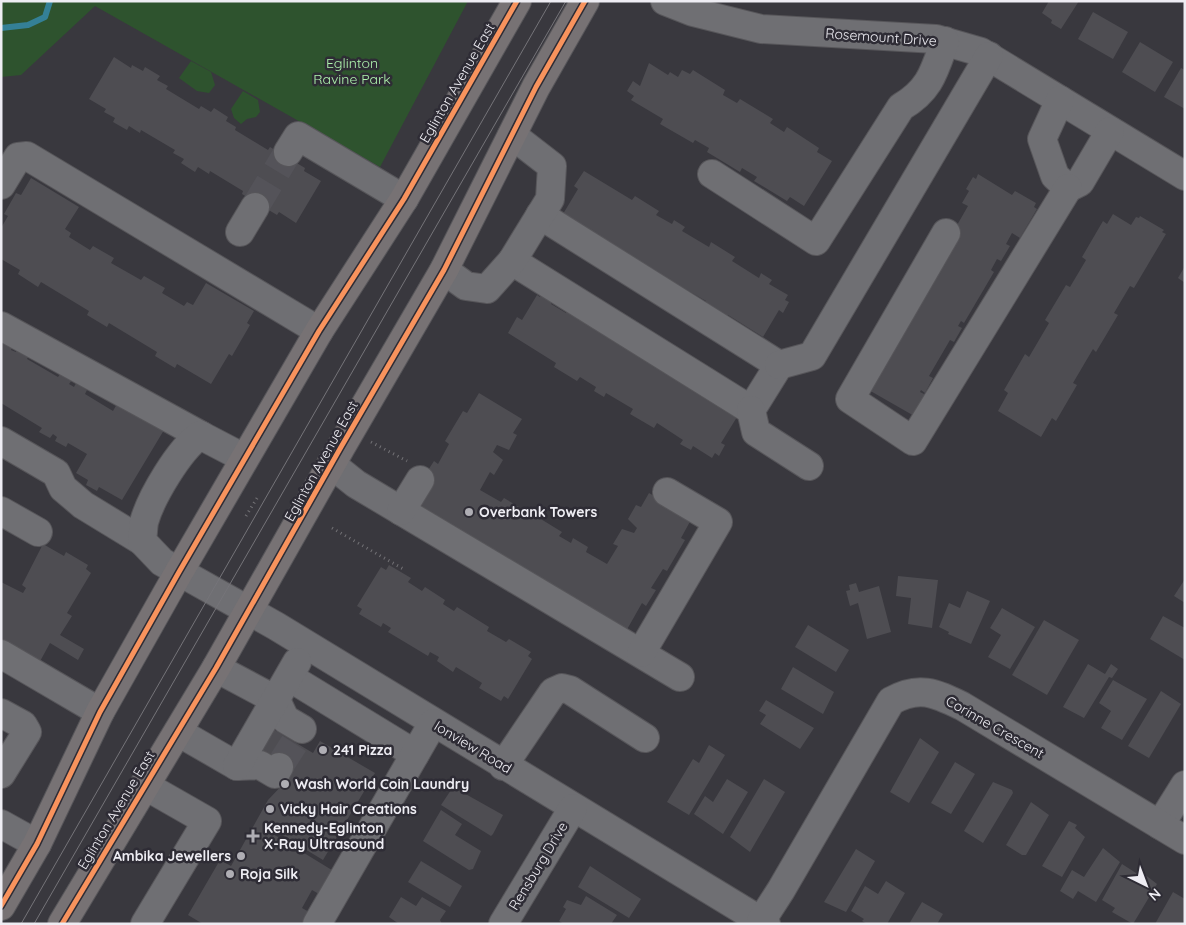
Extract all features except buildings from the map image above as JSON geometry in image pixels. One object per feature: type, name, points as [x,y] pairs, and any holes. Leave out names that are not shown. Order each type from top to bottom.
[{"type":"main road","name":"Eglinton Avenue East","points":[[1,906],[37,844],[100,712],[179,572],[319,332],[404,199],[517,1]]},
{"type":"main road","name":"Eglinton Avenue East","points":[[62,924],[216,668],[331,464],[444,270],[536,87],[585,1]]},
{"type":"street","name":"Rosemount Drive","points":[[666,1],[693,12],[760,29],[936,39],[981,52],[1185,176]]},
{"type":"street","points":[[712,174],[816,241],[901,107],[917,97],[930,82],[945,41]]},
{"type":"street","points":[[751,410],[779,366],[812,356],[989,56]]},
{"type":"street","points":[[1060,100],[1042,139],[1055,176],[1068,188]]},
{"type":"street","points":[[946,233],[850,399],[913,441],[1068,188],[1080,182],[1110,131]]},
{"type":"street","points":[[444,270],[466,286],[487,290],[512,261],[550,199],[552,166],[512,135]]},
{"type":"street","points":[[288,152],[298,136],[404,199]]},
{"type":"street","points":[[1,185],[18,157],[27,156],[319,332]]},
{"type":"street","points":[[240,232],[255,207]]},
{"type":"street","points":[[540,215],[779,366]]},
{"type":"street","points":[[512,261],[751,410],[756,432],[808,466]]},
{"type":"street","points":[[1,326],[244,458]]},
{"type":"street","points":[[142,541],[144,522],[166,477],[188,443],[200,435],[202,436]]},
{"type":"street","name":"Ionview Road","points":[[1,442],[56,473],[63,488],[83,505],[142,541],[162,562],[249,611],[763,922]]},
{"type":"street","points":[[331,464],[356,484],[680,677]]},
{"type":"street","points":[[402,511],[418,473]]},
{"type":"street","points":[[641,654],[718,522],[667,492]]},
{"type":"street","points":[[1,511],[38,532]]},
{"type":"street","points":[[178,732],[260,764],[288,716],[307,646]]},
{"type":"street","points":[[1,654],[100,712]]},
{"type":"street","points":[[216,668],[288,716],[336,705],[415,754]]},
{"type":"street","points":[[503,766],[553,692],[562,688],[570,690],[645,738]]},
{"type":"street","name":"Corinne Crescent","points":[[763,922],[891,701],[904,694],[916,691],[929,693],[962,706],[1185,840]]},
{"type":"street","points":[[288,716],[336,705]]},
{"type":"street","points":[[1,713],[23,725],[27,732],[1,774]]},
{"type":"street","points":[[318,924],[432,723]]},
{"type":"street","points":[[144,785],[207,821],[154,920]]},
{"type":"street","points":[[1160,825],[1185,786]]},
{"type":"street","name":"Rensburg Drive","points":[[503,924],[573,808]]},
{"type":"street","points":[[1,824],[37,844]]},
{"type":"path","points":[[352,429],[418,473]]},
{"type":"path","points":[[246,516],[259,495]]},
{"type":"path","points":[[332,528],[405,570]]},
{"type":"green space","name":"Eglinton Ravine Park","points":[[1,1],[468,1],[380,167],[95,6],[21,75],[1,77]]},
{"type":"green space","points":[[191,61],[211,72],[215,85],[209,93],[197,91],[179,78]]},
{"type":"green space","points":[[243,91],[258,100],[260,112],[256,117],[247,119],[241,124],[234,118],[231,109]]},
{"type":"waterway","points":[[1,28],[28,25],[45,17],[50,1]]},
{"type":"tunnel","points":[[255,207],[288,152]]},
{"type":"tunnel","points":[[279,767],[295,742]]},
{"type":"tram line","points":[[21,924],[551,1]]},
{"type":"tram line","points":[[34,924],[566,1]]},
{"type":"cycle path","points":[[1,906],[37,844],[100,712],[179,572],[319,331],[404,199],[517,1]]},
{"type":"cycle path","points":[[62,924],[216,668],[444,270],[536,87],[585,1]]},
{"type":"place","name":"Overbank Towers","points":[[469,512]]},
{"type":"place","name":"241 Pizza","points":[[323,750]]},
{"type":"place","name":"Wash World Coin Laundry","points":[[285,784]]},
{"type":"place","name":"Vicky Hair Creations","points":[[270,809]]},
{"type":"place","name":"Kennedy-Eglinton X-Ray Ultrasound","points":[[253,836]]},
{"type":"place","name":"Ambika Jewellers","points":[[241,856]]},
{"type":"place","name":"Roja Silk","points":[[230,874]]}]
